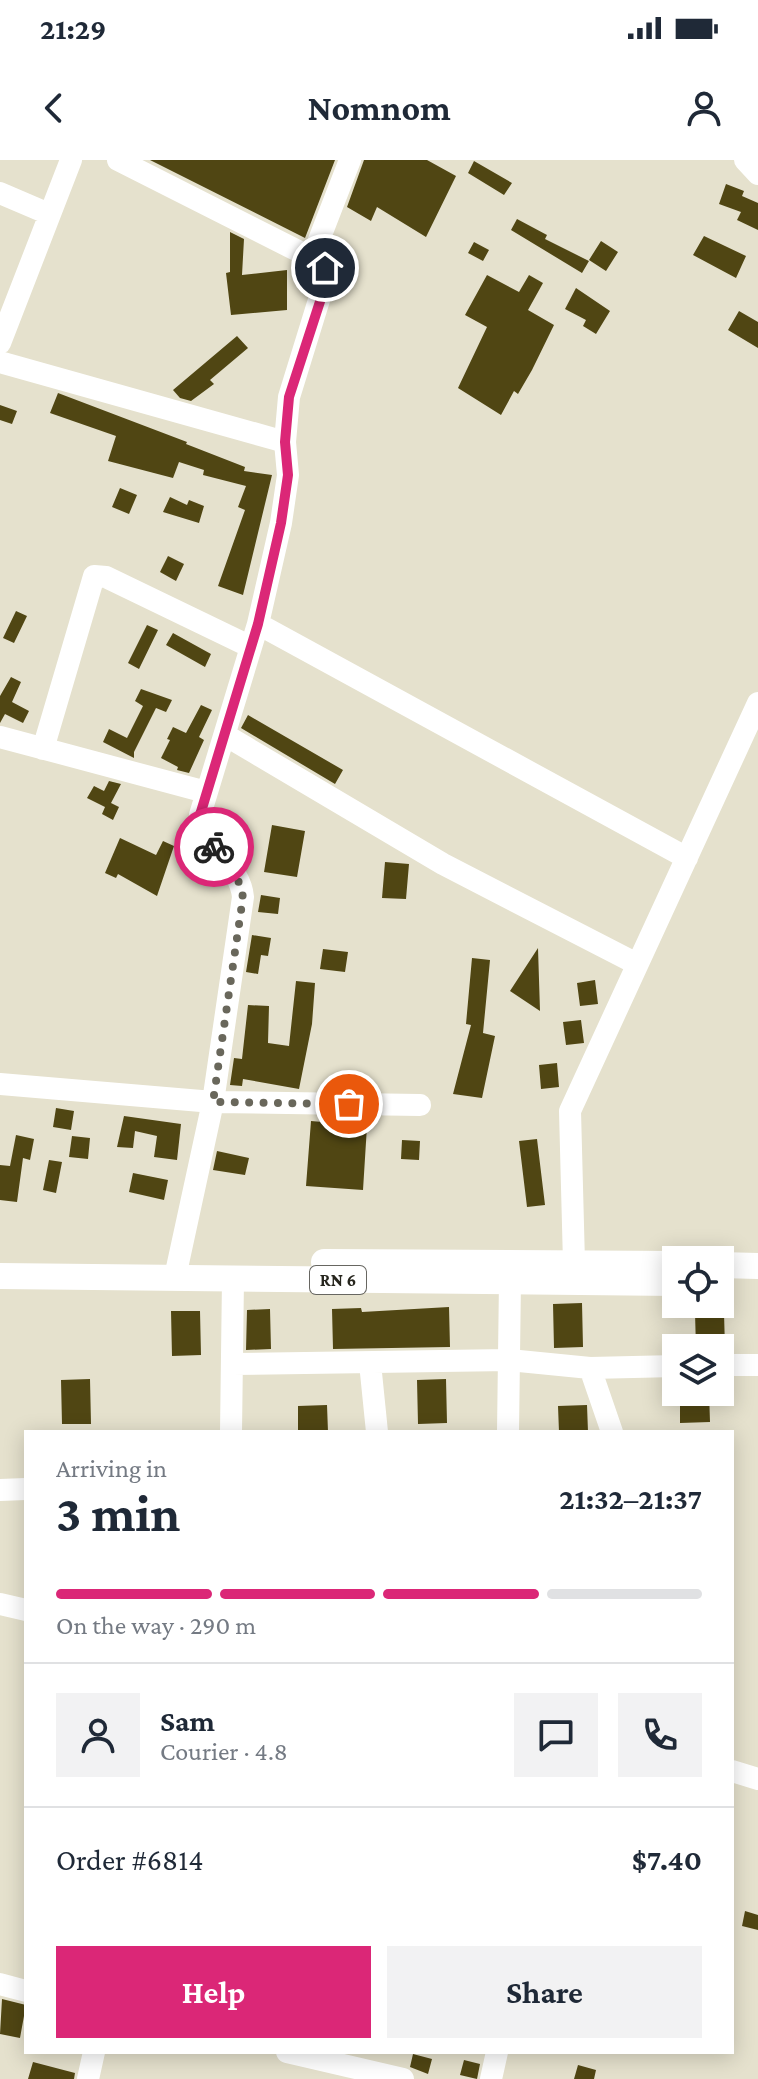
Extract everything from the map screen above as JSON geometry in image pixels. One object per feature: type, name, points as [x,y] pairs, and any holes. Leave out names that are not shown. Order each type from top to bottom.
[{"type":"main road","name":"RN 6","points":[[0,1259],[176,1269],[233,1279],[662,1283]]},
{"type":"main road","name":"RN 6","points":[[0,1276],[176,1269],[662,1264]]},
{"type":"main road","points":[[734,1265],[758,1266]]},
{"type":"main road","points":[[734,1283],[758,1284]]},
{"type":"street","points":[[0,343],[71,160]]},
{"type":"street","points":[[118,160],[312,258],[325,268],[327,280],[289,397],[285,442],[288,475],[281,523],[258,624],[206,792],[201,824],[207,838],[236,873],[243,897],[213,1102],[176,1269]]},
{"type":"street","points":[[312,258],[350,160]]},
{"type":"street","points":[[745,160],[758,174]]},
{"type":"street","points":[[0,193],[49,214]]},
{"type":"street","points":[[0,362],[285,442]]},
{"type":"street","points":[[43,749],[94,576],[106,577],[251,647]]},
{"type":"street","points":[[258,624],[687,858]]},
{"type":"street","points":[[574,1263],[570,1111],[758,703]]},
{"type":"street","points":[[225,735],[443,864],[637,964]]},
{"type":"street","points":[[0,737],[206,792]]},
{"type":"street","points":[[0,1084],[213,1102],[420,1105]]},
{"type":"street","points":[[231,1430],[233,1279]]},
{"type":"street","points":[[508,1430],[510,1280]]},
{"type":"street","points":[[232,1364],[509,1360],[590,1368],[662,1366]]},
{"type":"street","points":[[370,1363],[377,1430]]},
{"type":"street","points":[[734,1365],[758,1365]]},
{"type":"street","points":[[590,1368],[611,1430]]},
{"type":"street","points":[[0,1490],[24,1489]]},
{"type":"street","points":[[0,1604],[24,1610]]},
{"type":"street","points":[[734,1772],[758,1779]]},
{"type":"street","points":[[0,1984],[24,1990]]},
{"type":"street","points":[[88,2079],[94,2054]]},
{"type":"street","points":[[296,2054],[403,2079]]},
{"type":"street","points":[[491,2079],[497,2054]]},
{"type":"building","points":[[150,160],[335,160],[305,238]]},
{"type":"building","points":[[364,160],[427,160],[456,176],[426,237],[377,207],[371,221],[347,207]]},
{"type":"building","points":[[474,161],[512,183],[504,195],[468,173]]},
{"type":"building","points":[[726,184],[744,191],[742,196],[758,203],[758,230],[737,220],[741,212],[719,204]]},
{"type":"building","points":[[517,219],[547,235],[545,239],[589,261],[582,273],[511,230]]},
{"type":"building","points":[[230,232],[244,239],[242,275],[287,270],[287,310],[231,315],[226,273],[230,272]]},
{"type":"building","points":[[704,236],[746,256],[736,278],[693,255]]},
{"type":"building","points":[[601,241],[618,252],[606,271],[589,260]]},
{"type":"building","points":[[474,242],[489,250],[483,261],[468,253]]},
{"type":"building","points":[[487,275],[519,292],[529,275],[543,283],[528,310],[554,325],[518,394],[514,391],[501,415],[458,388],[487,327],[465,315]]},
{"type":"building","points":[[576,288],[610,311],[596,334],[583,326],[586,320],[565,309]]},
{"type":"building","points":[[739,311],[758,322],[758,348],[728,330]]},
{"type":"building","points":[[237,336],[248,348],[210,380],[214,384],[191,401],[180,398],[173,390]]},
{"type":"building","points":[[58,393],[187,442],[245,467],[244,471],[272,475],[243,595],[218,586],[245,510],[238,507],[246,486],[203,475],[204,470],[179,462],[173,478],[108,461],[116,436],[50,413]]},
{"type":"building","points":[[0,405],[17,411],[12,424],[0,420]]},
{"type":"building","points":[[120,488],[137,495],[129,514],[112,507]]},
{"type":"building","points":[[170,497],[187,505],[189,500],[204,506],[199,523],[163,512]]},
{"type":"building","points":[[168,556],[184,564],[176,581],[160,572]]},
{"type":"building","points":[[16,611],[27,616],[14,643],[3,638]]},
{"type":"building","points":[[147,625],[158,630],[139,669],[128,663]]},
{"type":"building","points":[[173,633],[211,654],[205,667],[166,645]]},
{"type":"building","points":[[11,677],[21,682],[12,702],[29,711],[23,723],[5,714],[0,723],[0,696]]},
{"type":"building","points":[[141,689],[172,700],[166,712],[156,708],[134,752],[134,758],[103,742],[109,729],[127,738],[143,706],[135,701]]},
{"type":"building","points":[[201,705],[212,710],[199,737],[204,740],[189,773],[177,770],[178,767],[161,758],[170,740],[167,739],[173,727],[186,733]]},
{"type":"building","points":[[248,715],[343,770],[335,784],[241,728]]},
{"type":"building","points":[[109,781],[121,784],[111,803],[119,807],[113,820],[102,814],[105,807],[87,798],[94,786],[104,791]]},
{"type":"building","points":[[272,825],[305,831],[297,877],[264,872]]},
{"type":"building","points":[[120,838],[156,855],[163,841],[174,846],[157,896],[118,874],[116,878],[105,873]]},
{"type":"building","points":[[385,862],[409,864],[406,899],[382,898]]},
{"type":"building","points":[[261,895],[280,898],[278,914],[258,912]]},
{"type":"building","points":[[252,935],[271,938],[268,956],[261,955],[258,974],[246,972]]},
{"type":"building","points":[[538,948],[540,1011],[510,991]]},
{"type":"building","points":[[323,949],[348,952],[345,972],[320,969]]},
{"type":"building","points":[[472,958],[490,960],[483,1033],[495,1036],[482,1098],[453,1094],[471,1025],[466,1024]]},
{"type":"building","points":[[595,980],[598,1004],[580,1006],[577,983]]},
{"type":"building","points":[[296,981],[315,983],[312,1024],[299,1089],[243,1079],[242,1086],[230,1085],[234,1058],[242,1059],[248,1005],[269,1006],[268,1043],[289,1046]]},
{"type":"building","points":[[581,1020],[584,1043],[566,1045],[563,1022]]},
{"type":"building","points":[[557,1063],[559,1087],[541,1089],[539,1065]]},
{"type":"building","points":[[56,1108],[74,1111],[71,1130],[53,1127]]},
{"type":"building","points":[[124,1116],[181,1124],[177,1160],[154,1157],[157,1136],[135,1131],[133,1148],[117,1147]]},
{"type":"building","points":[[311,1121],[367,1126],[363,1190],[306,1186]]},
{"type":"building","points":[[16,1135],[34,1139],[30,1160],[23,1158],[17,1202],[0,1200],[0,1165],[10,1166]]},
{"type":"building","points":[[72,1136],[90,1138],[88,1159],[69,1157]]},
{"type":"building","points":[[537,1139],[545,1205],[527,1207],[519,1141]]},
{"type":"building","points":[[402,1140],[420,1141],[419,1160],[401,1159]]},
{"type":"building","points":[[217,1151],[249,1158],[245,1175],[213,1170]]},
{"type":"building","points":[[49,1160],[62,1162],[56,1193],[43,1190]]},
{"type":"building","points":[[133,1173],[168,1180],[164,1200],[129,1192]]},
{"type":"building","points":[[582,1303],[583,1347],[554,1348],[553,1304]]},
{"type":"building","points":[[449,1307],[450,1347],[333,1349],[332,1309],[361,1308],[362,1312]]},
{"type":"building","points":[[270,1309],[271,1349],[246,1350],[247,1310]]},
{"type":"building","points":[[171,1311],[200,1311],[201,1355],[172,1356]]},
{"type":"building","points":[[695,1318],[724,1318],[725,1334],[696,1334]]},
{"type":"building","points":[[90,1379],[91,1424],[62,1424],[61,1380]]},
{"type":"building","points":[[446,1379],[447,1423],[418,1424],[417,1380]]},
{"type":"building","points":[[327,1405],[328,1430],[298,1430],[298,1406]]},
{"type":"building","points":[[587,1405],[588,1430],[559,1430],[558,1406]]},
{"type":"building","points":[[680,1406],[709,1406],[710,1422],[680,1423]]},
{"type":"building","points":[[745,1911],[758,1915],[758,1930],[742,1926]]},
{"type":"building","points":[[2,1999],[24,2004],[20,2038],[0,2034]]},
{"type":"building","points":[[413,2054],[432,2059],[428,2074],[410,2067]]},
{"type":"building","points":[[464,2060],[480,2064],[477,2079],[460,2075]]},
{"type":"building","points":[[33,2062],[75,2073],[74,2079],[28,2079]]},
{"type":"building","points":[[578,2065],[596,2070],[594,2079],[574,2079]]},
{"type":"way so far","points":[[214,847],[236,873],[243,897],[213,1102],[349,1104]]},
{"type":"route","points":[[214,847],[207,838],[200,815],[258,624],[281,523],[288,475],[285,417],[327,280],[325,268]]}]
